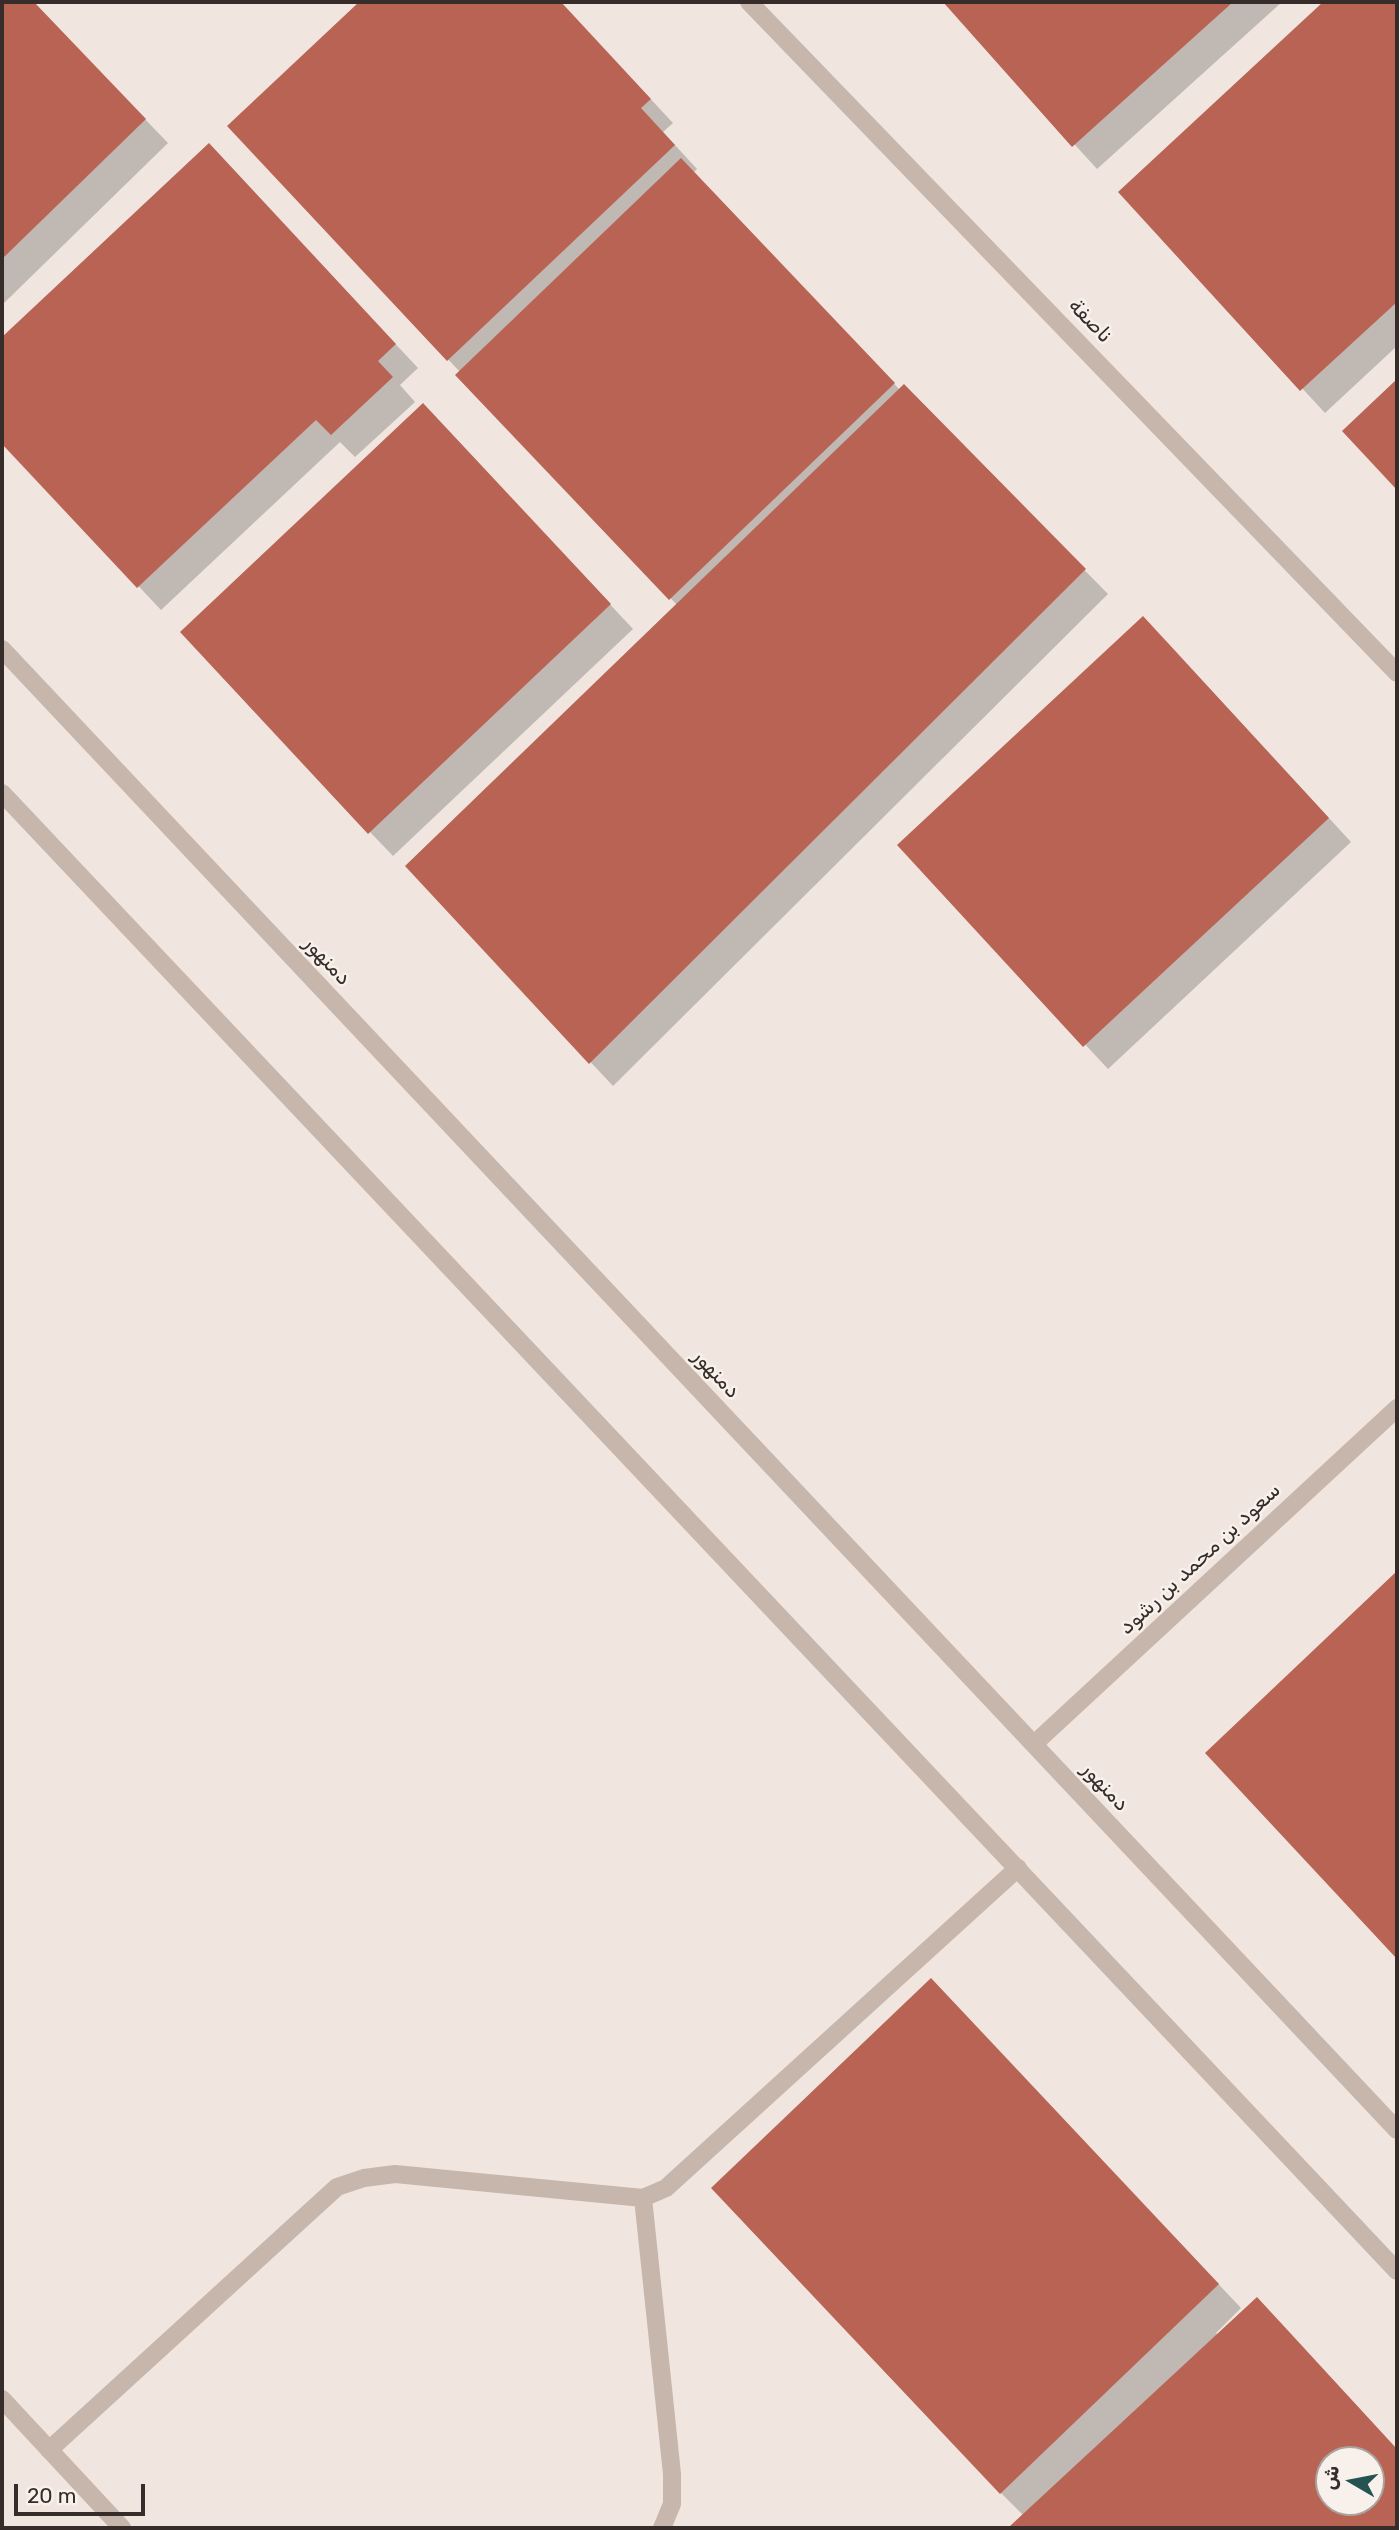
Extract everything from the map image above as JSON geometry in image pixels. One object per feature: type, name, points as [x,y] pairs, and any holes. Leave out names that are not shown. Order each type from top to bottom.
[{"type":"street","name":"ناصفة","points":[[750,2],[1397,673]]},
{"type":"street","name":"دمنهور","points":[[2,649],[1397,2130]]},
{"type":"street","points":[[2,793],[1397,2271]]},
{"type":"street","name":"سعود بن محمد بن رشود","points":[[1034,1744],[1397,1408]]},
{"type":"street","points":[[49,2450],[337,2187],[364,2178],[395,2174],[643,2198],[666,2188],[1018,1868]]},
{"type":"street","points":[[643,2198],[672,2474],[672,2504],[662,2528]]},
{"type":"street","points":[[2,2399],[122,2528]]},
{"type":"building","points":[[2,2],[34,2],[146,119],[2,259]]},
{"type":"building","points":[[359,2],[561,2],[651,99],[641,108],[675,145],[447,361],[227,126]]},
{"type":"building","points":[[943,2],[1233,2],[1072,147]]},
{"type":"building","points":[[1323,2],[1397,3],[1397,302],[1300,391],[1118,192]]},
{"type":"building","points":[[209,143],[396,344],[378,361],[393,377],[331,435],[316,420],[137,588],[2,444],[2,337]]},
{"type":"building","points":[[681,158],[895,383],[669,600],[455,375]]},
{"type":"building","points":[[1397,379],[1397,490],[1342,431]]},
{"type":"building","points":[[904,384],[1086,569],[589,1064],[405,866]]},
{"type":"building","points":[[423,403],[611,604],[368,834],[180,632]]},
{"type":"building","points":[[1143,616],[1329,818],[1083,1047],[897,845]]},
{"type":"building","points":[[1397,1571],[1397,1959],[1205,1753]]},
{"type":"building","points":[[931,1978],[1219,2284],[1000,2494],[711,2188]]},
{"type":"building","points":[[1257,2297],[1397,2449],[1397,2528],[1010,2526]]}]
